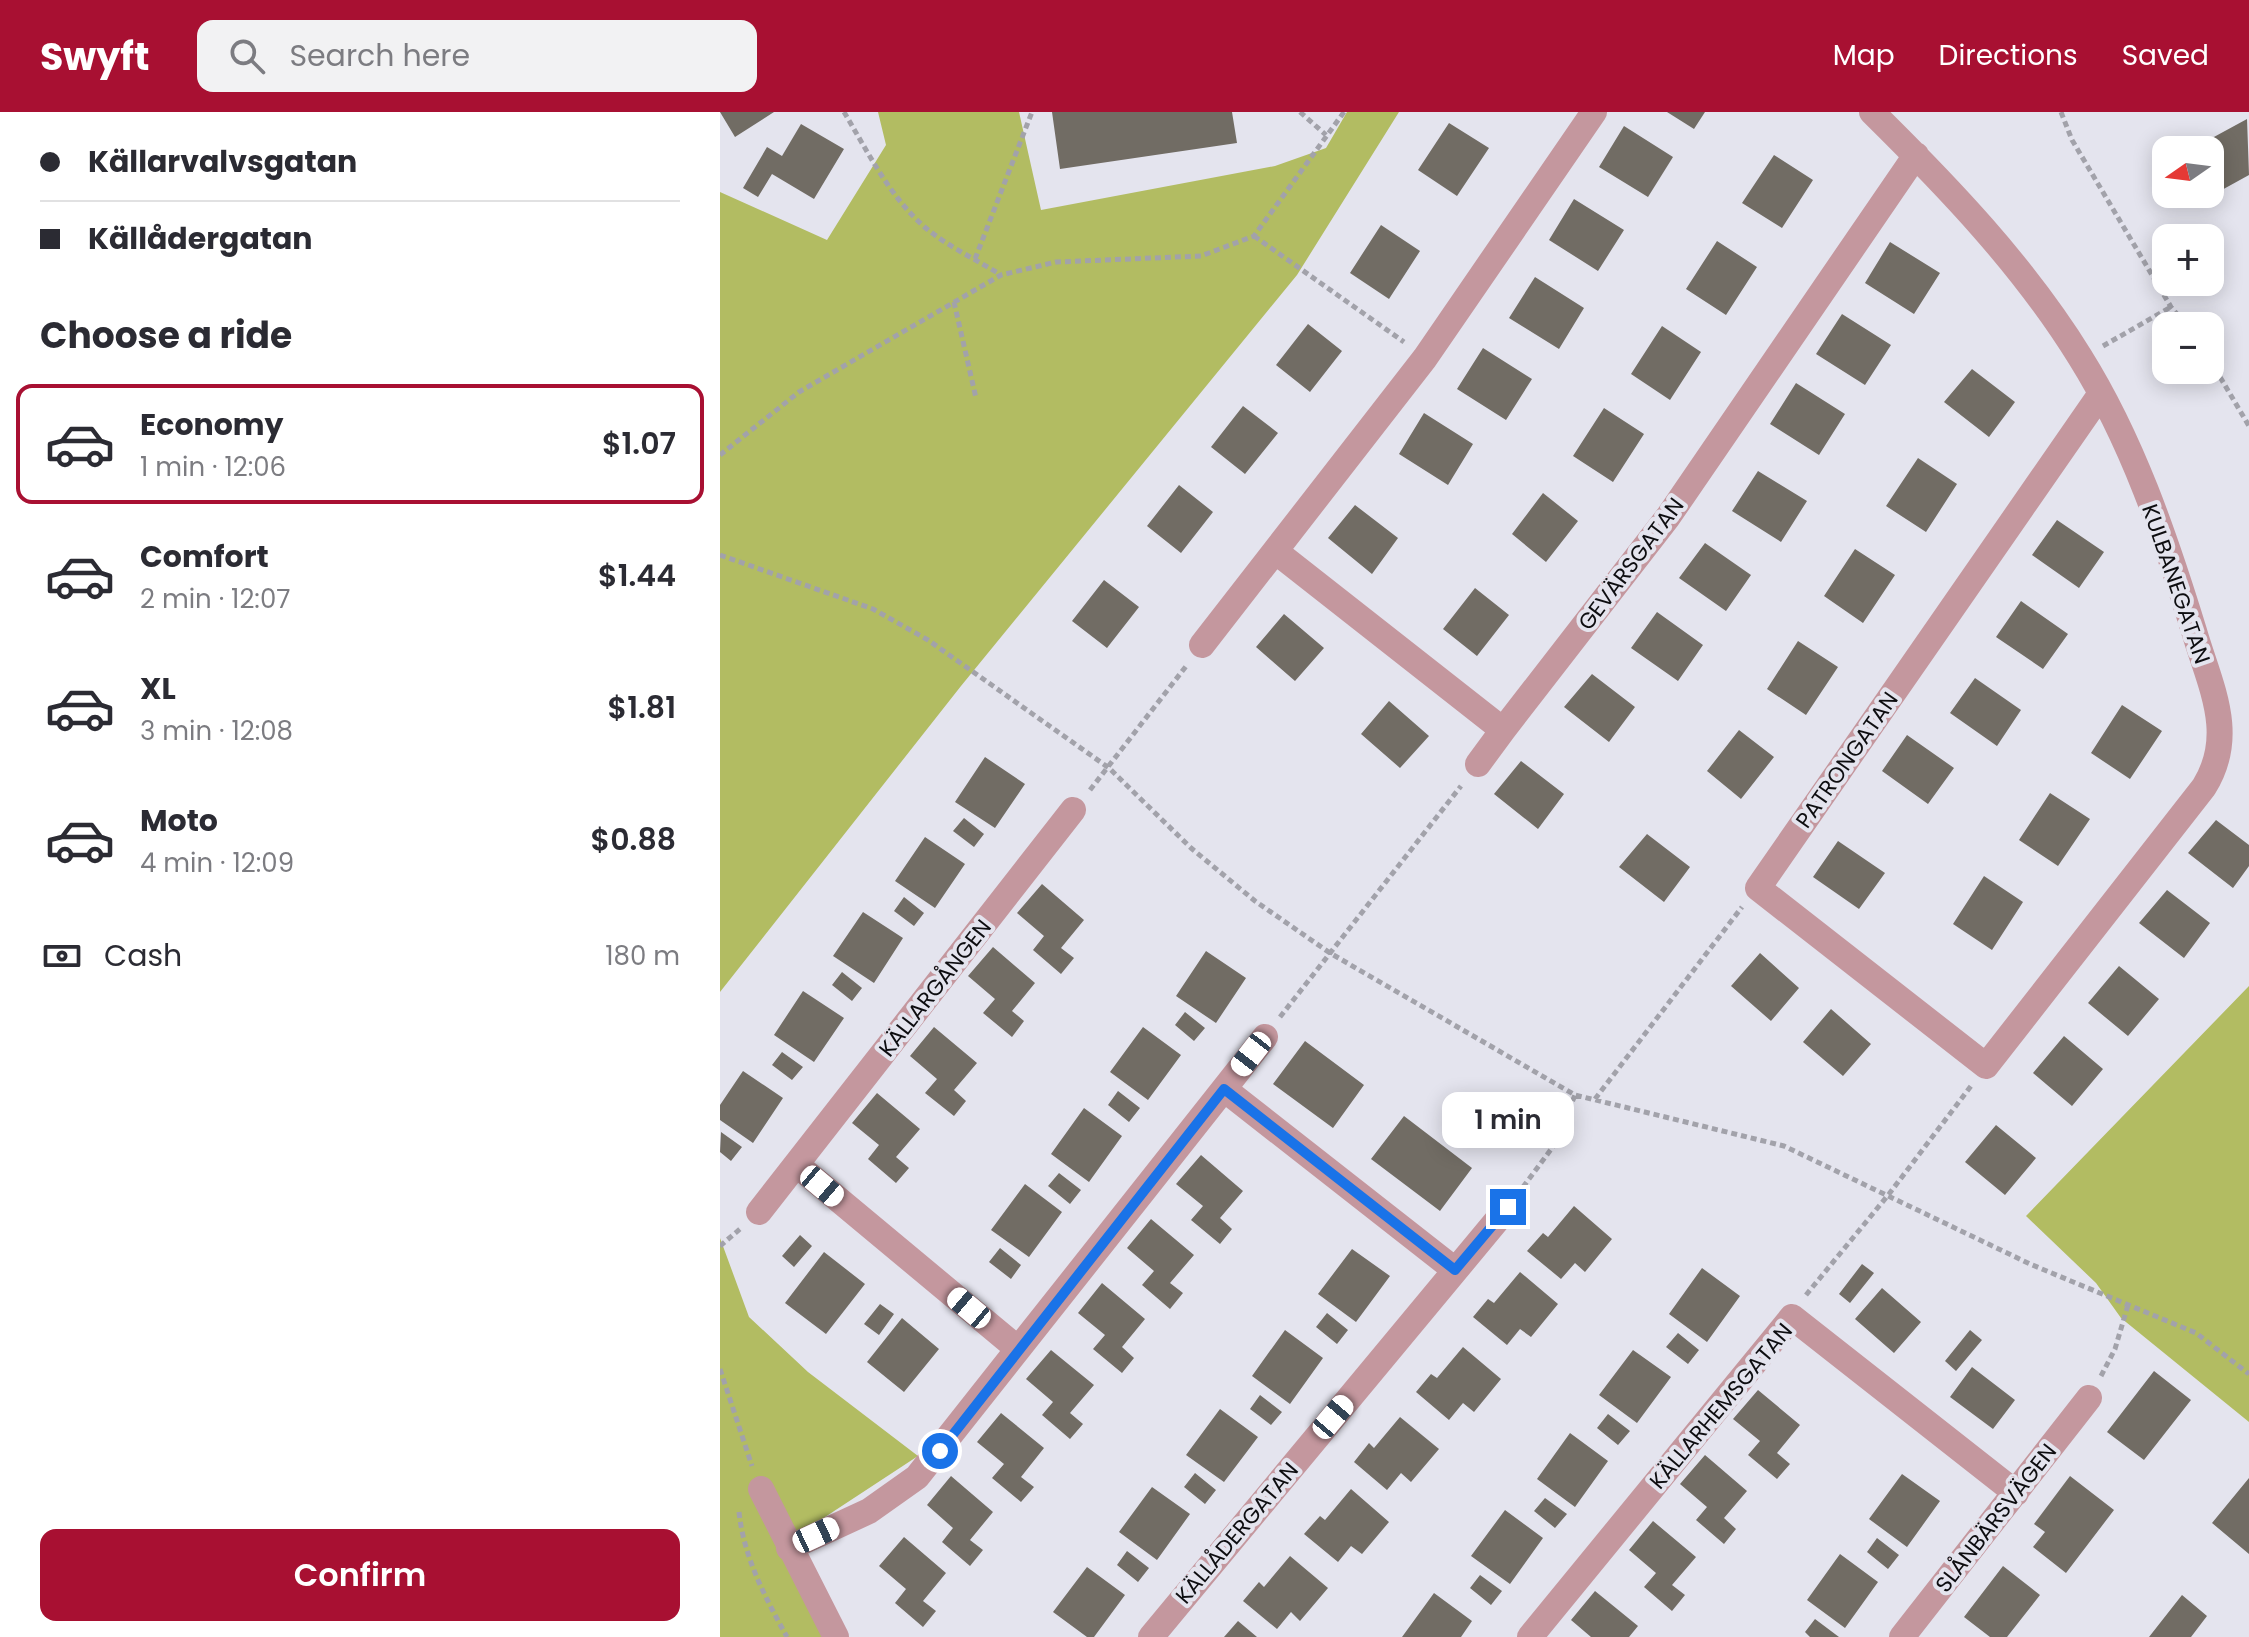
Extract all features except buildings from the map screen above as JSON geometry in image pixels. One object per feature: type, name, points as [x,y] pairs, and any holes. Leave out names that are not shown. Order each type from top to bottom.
[{"type":"street","points":[[1202,645],[1425,358],[1594,112]]},
{"type":"street","name":"KULBANEGATAN","points":[[1872,112],[1916,155],[2031,286],[2081,359],[2141,481],[2175,571],[2219,715],[2220,753],[2204,787],[1986,1066]]},
{"type":"street","name":"GEVÄRSGATAN","points":[[1478,764],[1668,517],[1916,155]]},
{"type":"street","name":"PATRONGATAN","points":[[1758,888],[2100,395]]},
{"type":"street","points":[[1275,551],[1503,730]]},
{"type":"street","name":"KÄLLARGÅNGEN","points":[[759,1212],[1073,810]]},
{"type":"street","points":[[1758,888],[1986,1066]]},
{"type":"street","points":[[789,1548],[869,1511],[917,1477],[1265,1037]]},
{"type":"street","points":[[1224,1089],[1455,1270]]},
{"type":"street","points":[[797,1165],[1018,1349]]},
{"type":"street","name":"KÄLLÅDERGATAN","points":[[1151,1637],[1508,1207]]},
{"type":"street","name":"KÄLLARHEMSGATAN","points":[[1530,1637],[1792,1317],[2016,1493]]},
{"type":"street","name":"SLÅNBÄRSVÄGEN","points":[[1902,1637],[2089,1398]]},
{"type":"street","points":[[753,1477],[836,1637]]},
{"type":"path","points":[[844,112],[893,193],[911,213],[928,230],[1001,275]]},
{"type":"path","points":[[975,259],[1032,112]]},
{"type":"path","points":[[1300,112],[1326,135]]},
{"type":"path","points":[[720,455],[799,392],[1001,275],[1056,262],[1201,256],[1254,236],[1344,112]]},
{"type":"path","points":[[2061,112],[2072,140],[2175,312]]},
{"type":"path","points":[[1254,236],[1425,358]]},
{"type":"path","points":[[954,302],[976,398]]},
{"type":"path","points":[[2081,359],[2171,307]]},
{"type":"path","points":[[2224,384],[2249,426]]},
{"type":"path","points":[[720,555],[873,609],[928,640],[1109,768],[1191,848],[1255,901],[1330,953],[1575,1095],[1784,1146],[2030,1264],[2196,1333],[2249,1374]]},
{"type":"path","points":[[1073,810],[1109,768],[1202,645]]},
{"type":"path","points":[[1265,1037],[1478,764]]},
{"type":"path","points":[[1595,1099],[1758,888]]},
{"type":"path","points":[[1792,1317],[1800,1301],[1889,1194],[1986,1066]]},
{"type":"path","points":[[1508,1207],[1555,1144],[1575,1095]]},
{"type":"path","points":[[2089,1398],[2115,1349],[2128,1305]]},
{"type":"path","points":[[720,1369],[753,1477]]},
{"type":"path","points":[[738,1504],[742,1540],[764,1596],[787,1637]]},
{"type":"green space","points":[[878,112],[1019,112],[1041,210],[1275,166],[1326,148],[1347,112],[1399,112],[1297,275],[961,686],[720,992],[720,192],[827,240],[886,145]]},
{"type":"green space","points":[[2249,986],[2249,1422],[2121,1318],[2096,1283],[2026,1216]]},
{"type":"green space","points":[[720,1238],[749,1317],[808,1372],[918,1456],[790,1540],[829,1637],[720,1637]]},
{"type":"route","points":[[940,1451],[1224,1089],[1455,1270],[1508,1207]]}]
